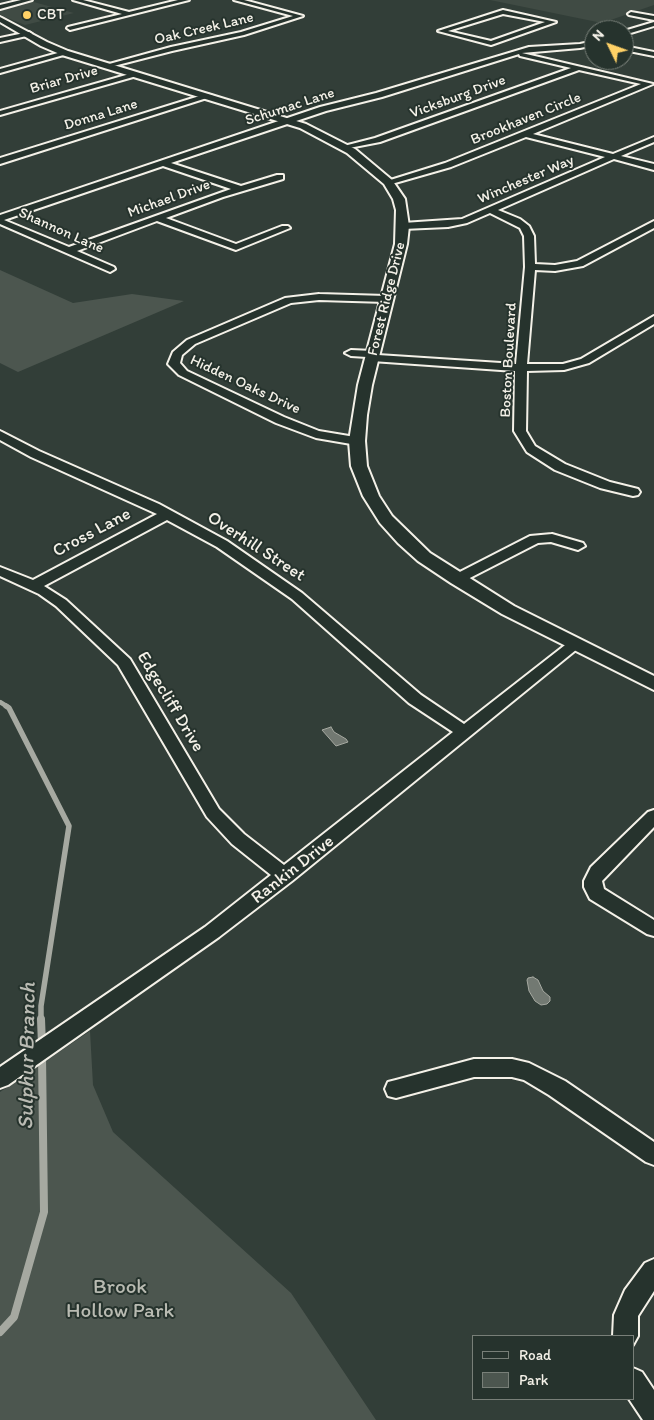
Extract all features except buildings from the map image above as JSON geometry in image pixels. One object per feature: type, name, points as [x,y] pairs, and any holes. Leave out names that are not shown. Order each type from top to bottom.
[{"type":"main road","name":"Forest Ridge Drive","points":[[0,19],[44,44],[65,53],[289,121],[320,133],[365,161],[388,182],[399,199],[403,226],[401,244],[365,385],[357,441],[358,466],[363,480],[386,519],[424,557],[508,610],[654,684]]},
{"type":"street","points":[[0,6],[29,0]]},
{"type":"street","points":[[82,0],[131,14]]},
{"type":"street","points":[[70,28],[182,0]]},
{"type":"street","name":"Oak Creek Lane","points":[[106,66],[171,49],[242,34],[300,16],[237,0]]},
{"type":"street","points":[[491,43],[553,22],[503,12],[441,31],[491,43],[524,50]]},
{"type":"street","points":[[631,14],[654,18]]},
{"type":"street","points":[[634,30],[654,24]]},
{"type":"street","points":[[0,40],[29,34]]},
{"type":"street","name":"Schumac Lane","points":[[0,219],[289,121],[524,50],[584,44]]},
{"type":"street","points":[[634,50],[654,54]]},
{"type":"street","points":[[0,71],[65,53]]},
{"type":"street","points":[[515,53],[579,68]]},
{"type":"street","name":"Brookhaven Circle","points":[[388,182],[448,165],[649,84],[579,68]]},
{"type":"street","name":"Vicksburg Drive","points":[[344,147],[377,140],[579,68]]},
{"type":"street","name":"Briar Drive","points":[[0,113],[136,74]]},
{"type":"street","name":"Donna Lane","points":[[0,161],[209,96]]},
{"type":"street","points":[[525,134],[654,167]]},
{"type":"street","name":"Winchester Way","points":[[403,226],[448,224],[464,220],[654,139]]},
{"type":"street","points":[[162,163],[240,189]]},
{"type":"street","name":"Michael Drive","points":[[68,251],[240,189],[280,177]]},
{"type":"street","name":"Boston Boulevard","points":[[490,210],[509,217],[524,226],[529,236],[530,268],[521,368],[520,430],[531,449],[560,467],[584,478],[633,492]]},
{"type":"street","points":[[157,218],[236,247],[285,228]]},
{"type":"street","name":"Shannon Lane","points":[[0,219],[110,269]]},
{"type":"street","points":[[530,268],[555,268],[580,264],[654,224]]},
{"type":"street","name":"Hidden Oaks Drive","points":[[357,441],[316,434],[280,420],[183,373],[174,364],[177,354],[191,342],[289,300],[318,297],[386,300]]},
{"type":"street","points":[[352,353],[521,368],[550,368],[574,365],[584,361],[654,319]]},
{"type":"street","name":"Overhill Street","points":[[0,435],[35,454],[168,514],[222,544],[297,596],[415,699],[465,732]]},
{"type":"street","name":"Cross Lane","points":[[33,586],[168,514]]},
{"type":"street","points":[[457,579],[535,539],[552,538],[578,546]]},
{"type":"street","name":"Edgecliff Drive","points":[[0,571],[44,591],[61,603],[124,662],[213,813],[238,839],[285,876]]},
{"type":"street","name":"Rankin Drive","points":[[7,1075],[212,932],[574,645]]},
{"type":"street","points":[[654,816],[598,872],[593,881],[593,888],[597,894],[654,929]]},
{"type":"street","points":[[396,1090],[474,1068],[512,1068],[529,1072],[558,1088],[654,1156]]},
{"type":"street","points":[[624,1335],[626,1315],[634,1298],[654,1271]]},
{"type":"street","points":[[634,1383],[654,1413]]},
{"type":"shaded area","points":[[490,0],[654,0],[654,5],[611,20],[587,20]]},
{"type":"shaded area","points":[[30,1],[74,13],[25,25],[0,15],[0,8]]},
{"type":"shaded area","points":[[331,727],[334,732],[348,742],[336,746],[322,730]]},
{"type":"shaded area","points":[[533,977],[538,980],[543,991],[550,997],[550,1001],[547,1004],[541,1005],[535,1001],[529,991],[527,980]]},
{"type":"green space","points":[[0,270],[73,303],[132,294],[184,301],[18,372],[0,363]]},
{"type":"green space","name":"Brook Hollow Park","points":[[90,1031],[93,1085],[113,1132],[291,1293],[376,1420],[0,1420],[0,1092]]},
{"type":"waterway","name":"Sulphur Branch","points":[[0,702],[8,707]]},
{"type":"waterway","name":"Sulphur Branch","points":[[6,706],[9,708],[69,826],[41,1006],[41,1019]]},
{"type":"waterway","name":"Sulphur Branch","points":[[41,1019],[42,1045]]},
{"type":"waterway","name":"Sulphur Branch","points":[[0,1332],[14,1317],[44,1212],[42,1056]]},
{"type":"place","name":"CBT","points":[[27,15]]}]
